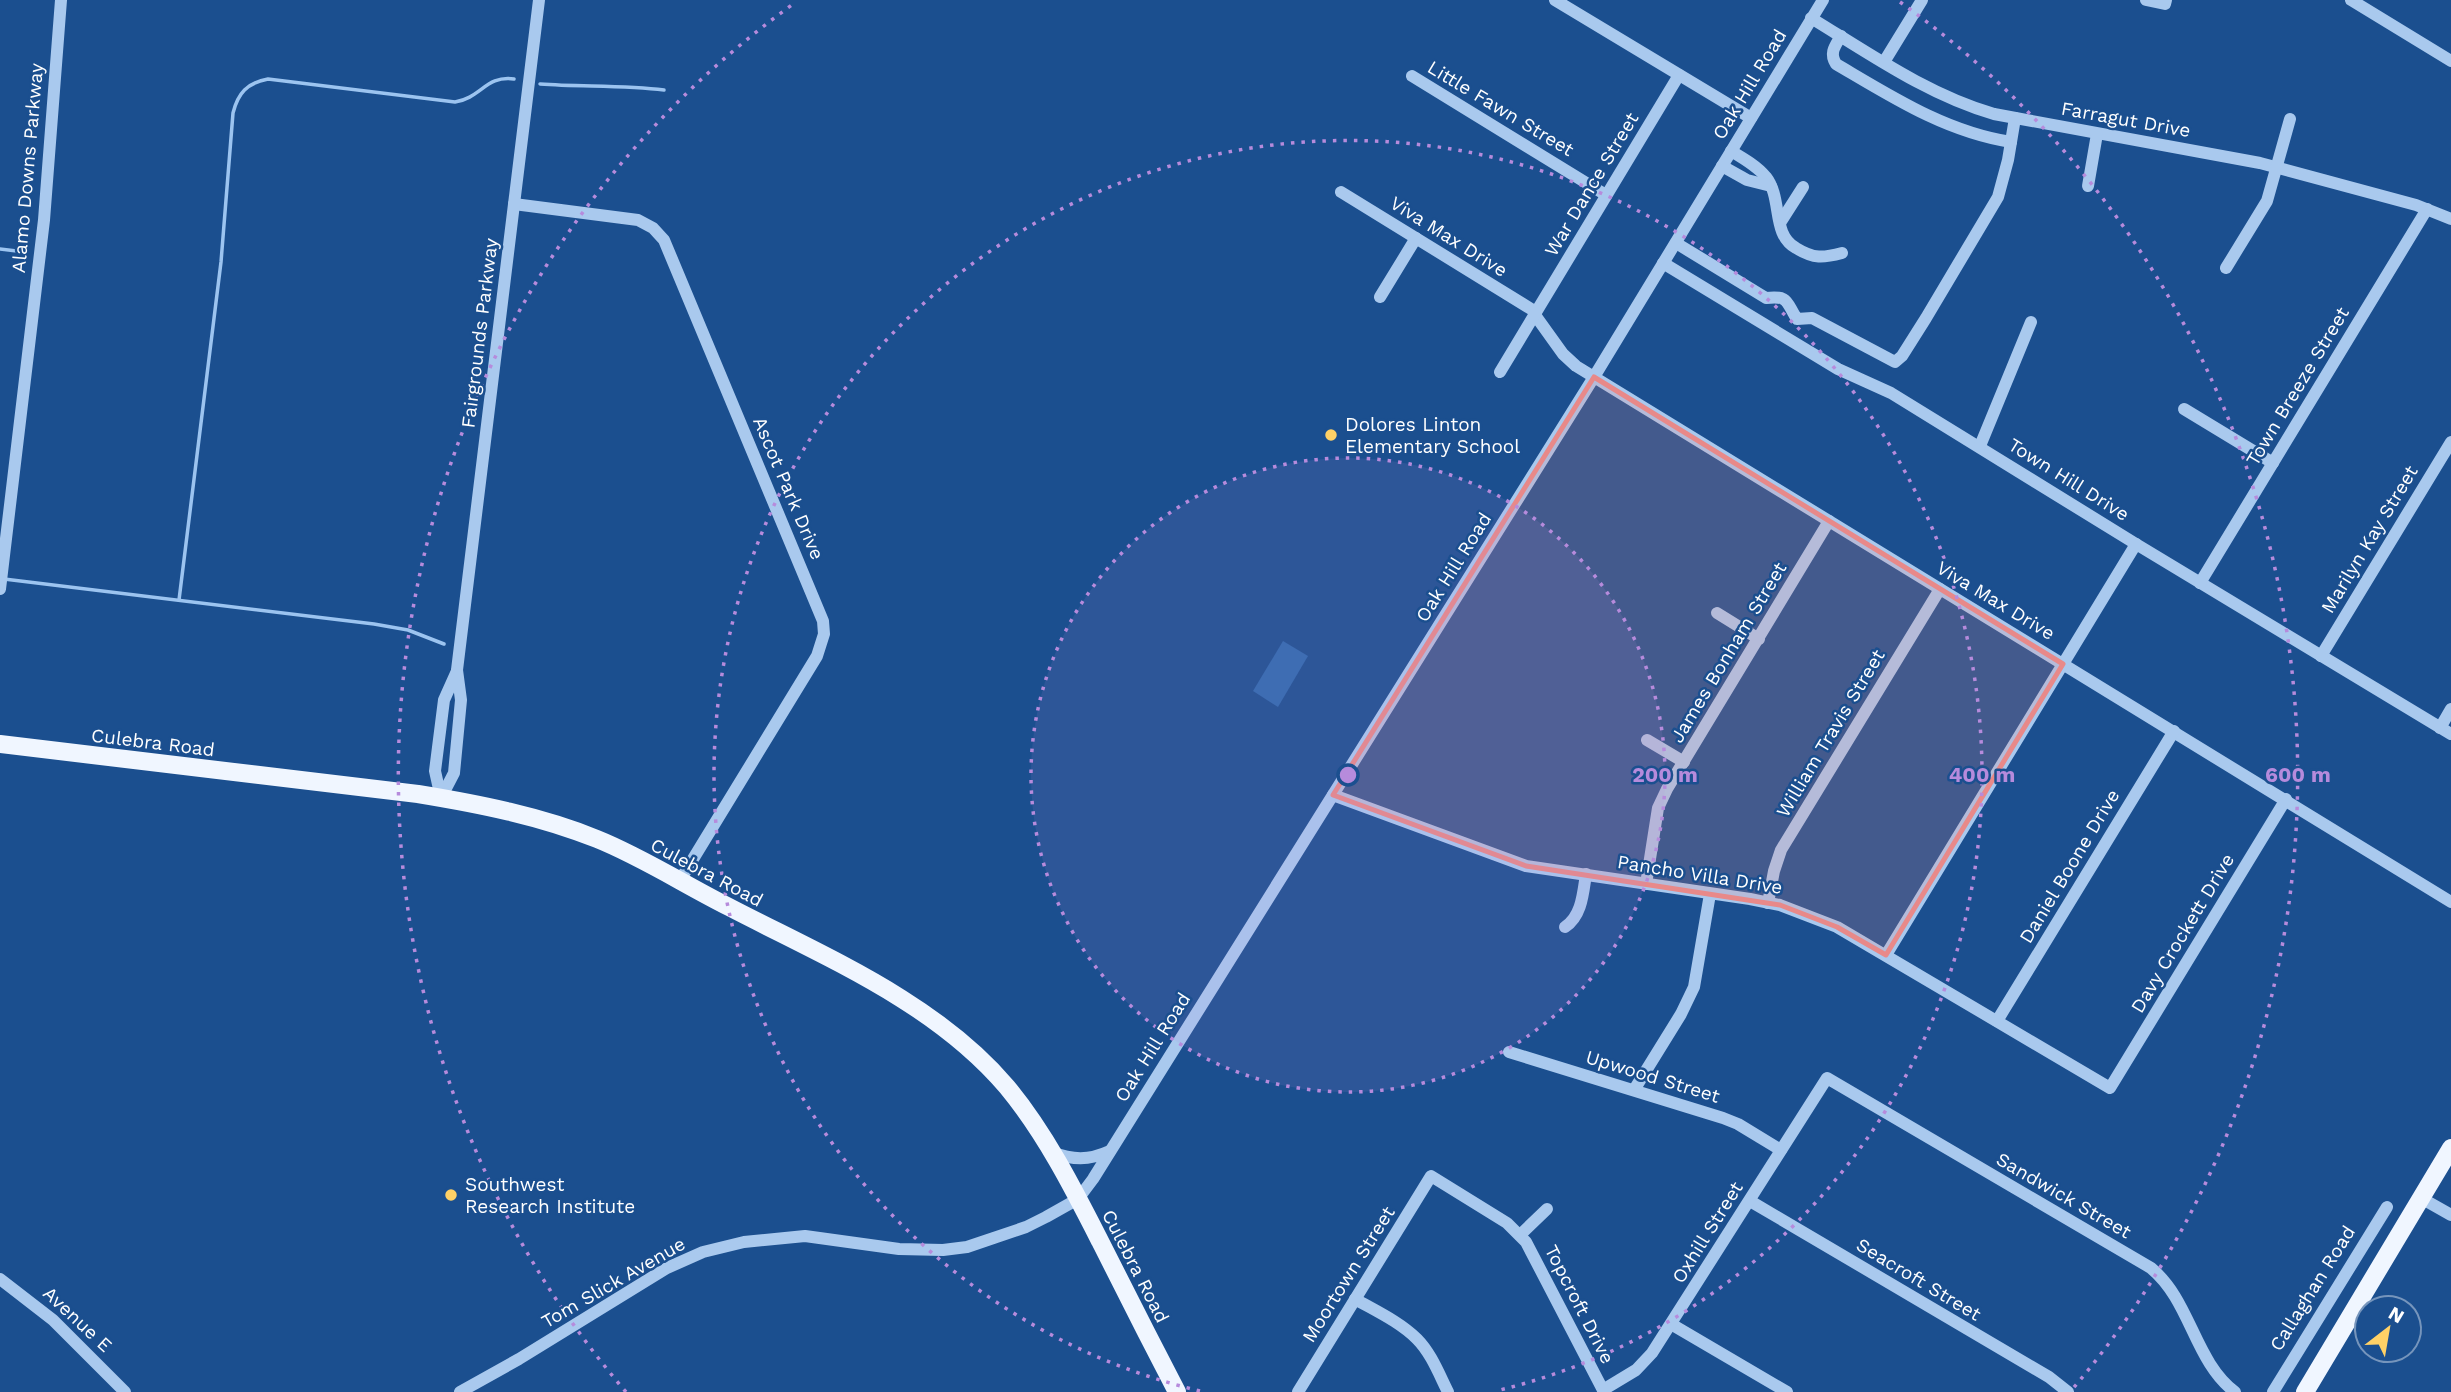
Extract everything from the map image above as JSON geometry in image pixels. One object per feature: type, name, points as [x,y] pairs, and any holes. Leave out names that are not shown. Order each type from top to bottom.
[{"type":"main road","name":"Culebra Road","points":[[0,744],[441,798],[526,816],[597,839],[867,978],[919,1011],[969,1050],[1000,1080],[1029,1116],[1078,1199],[1177,1392]]},
{"type":"main road","points":[[2305,1392],[2451,1148]]},
{"type":"street","name":"Alamo Downs Parkway","points":[[0,589],[44,220],[61,0]]},
{"type":"street","name":"Fairgrounds Parkway","points":[[441,798],[454,773],[461,700],[457,670],[539,0]]},
{"type":"street","points":[[1555,0],[1751,118]]},
{"type":"street","name":"Oak Hill Road","points":[[1078,1199],[1594,377],[1823,0]]},
{"type":"street","points":[[1884,62],[1922,0]]},
{"type":"street","points":[[2146,0],[2165,2]]},
{"type":"street","points":[[2351,0],[2451,61]]},
{"type":"street","name":"Farragut Drive","points":[[1811,18],[1931,90],[1968,107],[2278,168],[2427,209],[2451,219]]},
{"type":"street","points":[[1841,36],[1833,50],[1832,58],[1836,64],[1924,115],[1989,139],[2011,142]]},
{"type":"street","name":"War Dance Street","points":[[1500,372],[1679,75]]},
{"type":"street","name":"Little Fawn Street","points":[[1412,76],[1606,195]]},
{"type":"street","points":[[1676,243],[1766,298],[1778,296],[1785,299],[1797,319],[1812,318],[1895,362],[1902,356],[1998,197],[2015,118]]},
{"type":"street","points":[[2226,268],[2267,201],[2290,119]]},
{"type":"street","points":[[2088,186],[2097,134]]},
{"type":"street","points":[[1731,151],[1766,176],[1777,203],[1782,236],[1788,244],[1806,254],[1821,258],[1842,253]]},
{"type":"street","points":[[1722,166],[1746,180],[1771,186]]},
{"type":"street","points":[[1780,223],[1803,187]]},
{"type":"street","name":"Viva Max Drive","points":[[1341,192],[1536,314],[1563,354],[1594,377],[2451,902]]},
{"type":"street","name":"Ascot Park Drive","points":[[514,204],[638,219],[653,228],[664,240],[823,621],[824,634],[817,656],[679,882]]},
{"type":"street","name":"Town Breeze Street","points":[[2200,583],[2427,209]]},
{"type":"street","points":[[1380,297],[1416,238]]},
{"type":"street","name":"Town Hill Drive","points":[[1663,263],[1838,369],[1891,393],[1980,446],[2445,731]]},
{"type":"street","points":[[1980,446],[2031,322]]},
{"type":"street","points":[[2184,409],[2273,463]]},
{"type":"street","name":"Marilyn Kay Street","points":[[2320,656],[2451,442]]},
{"type":"street","name":"James Bonham Street","points":[[1646,884],[1658,808],[1829,521]]},
{"type":"street","points":[[1886,955],[2136,544]]},
{"type":"street","name":"William Travis Street","points":[[1768,903],[1781,850],[1940,589]]},
{"type":"street","points":[[1717,613],[1759,639]]},
{"type":"street","name":"Fairgrounds Parkway","points":[[441,798],[435,771],[444,700],[457,670]]},
{"type":"street","points":[[2445,731],[2451,709]]},
{"type":"street","name":"Daniel Boone Drive","points":[[1997,1021],[2174,731]]},
{"type":"street","points":[[1647,740],[1684,762]]},
{"type":"street","name":"Pancho Villa Drive","points":[[1333,795],[1516,863],[1768,903],[1808,914],[1838,927],[2110,1087]]},
{"type":"street","name":"Davy Crockett Drive","points":[[2110,1087],[2286,799]]},
{"type":"street","points":[[1565,927],[1580,908],[1586,874]]},
{"type":"street","points":[[1634,1090],[1681,1014],[1694,987],[1710,894]]},
{"type":"street","name":"Upwood Street","points":[[1509,1052],[1738,1124],[1781,1150]]},
{"type":"street","name":"Oxhill Street","points":[[1603,1391],[1636,1370],[1652,1353],[1827,1078]]},
{"type":"street","name":"Sandwick Street","points":[[1827,1078],[2151,1268],[2176,1297],[2212,1368],[2225,1385],[2235,1392]]},
{"type":"street","points":[[1051,1152],[1083,1159],[1093,1158],[1110,1150]]},
{"type":"street","name":"Topcroft Drive","points":[[1431,1175],[1507,1223],[1520,1235],[1531,1251],[1603,1391]]},
{"type":"street","name":"Moortown Street","points":[[1298,1392],[1431,1175]]},
{"type":"street","points":[[2421,1198],[2451,1215]]},
{"type":"street","name":"Tom Slick Avenue","points":[[460,1392],[667,1268],[704,1252],[744,1242],[806,1236],[899,1250],[967,1247],[1026,1227],[1078,1199]]},
{"type":"street","name":"Seacroft Street","points":[[1750,1201],[2049,1377],[2068,1392]]},
{"type":"street","name":"Callaghan Road","points":[[2273,1392],[2387,1207]]},
{"type":"street","name":"Topcroft Drive","points":[[1520,1235],[1547,1209]]},
{"type":"street","name":"Avenue E","points":[[0,1279],[53,1320],[125,1392]]},
{"type":"street","points":[[1355,1299],[1404,1328],[1417,1339],[1428,1353],[1448,1392]]},
{"type":"street","points":[[1671,1324],[1787,1392]]},
{"type":"highlighted area","points":[[1594,377],[2063,664],[1886,955],[1837,927],[1780,905],[1526,866],[1333,795]]},
{"type":"shaded area","points":[[1283,641],[1308,656],[1278,707],[1253,691]]},
{"type":"waterway","points":[[179,600],[221,262],[233,113],[244,90],[254,83],[268,79],[455,102],[464,100],[497,80],[514,79]]},
{"type":"waterway","points":[[540,84],[664,90]]},
{"type":"waterway","points":[[0,249],[25,252]]},
{"type":"waterway","points":[[4,579],[374,624],[408,630],[444,644]]},
{"type":"place","name":"Dolores Linton Elementary School","points":[[1331,435]]},
{"type":"place","name":"Southwest Research Institute","points":[[451,1195]]}]
